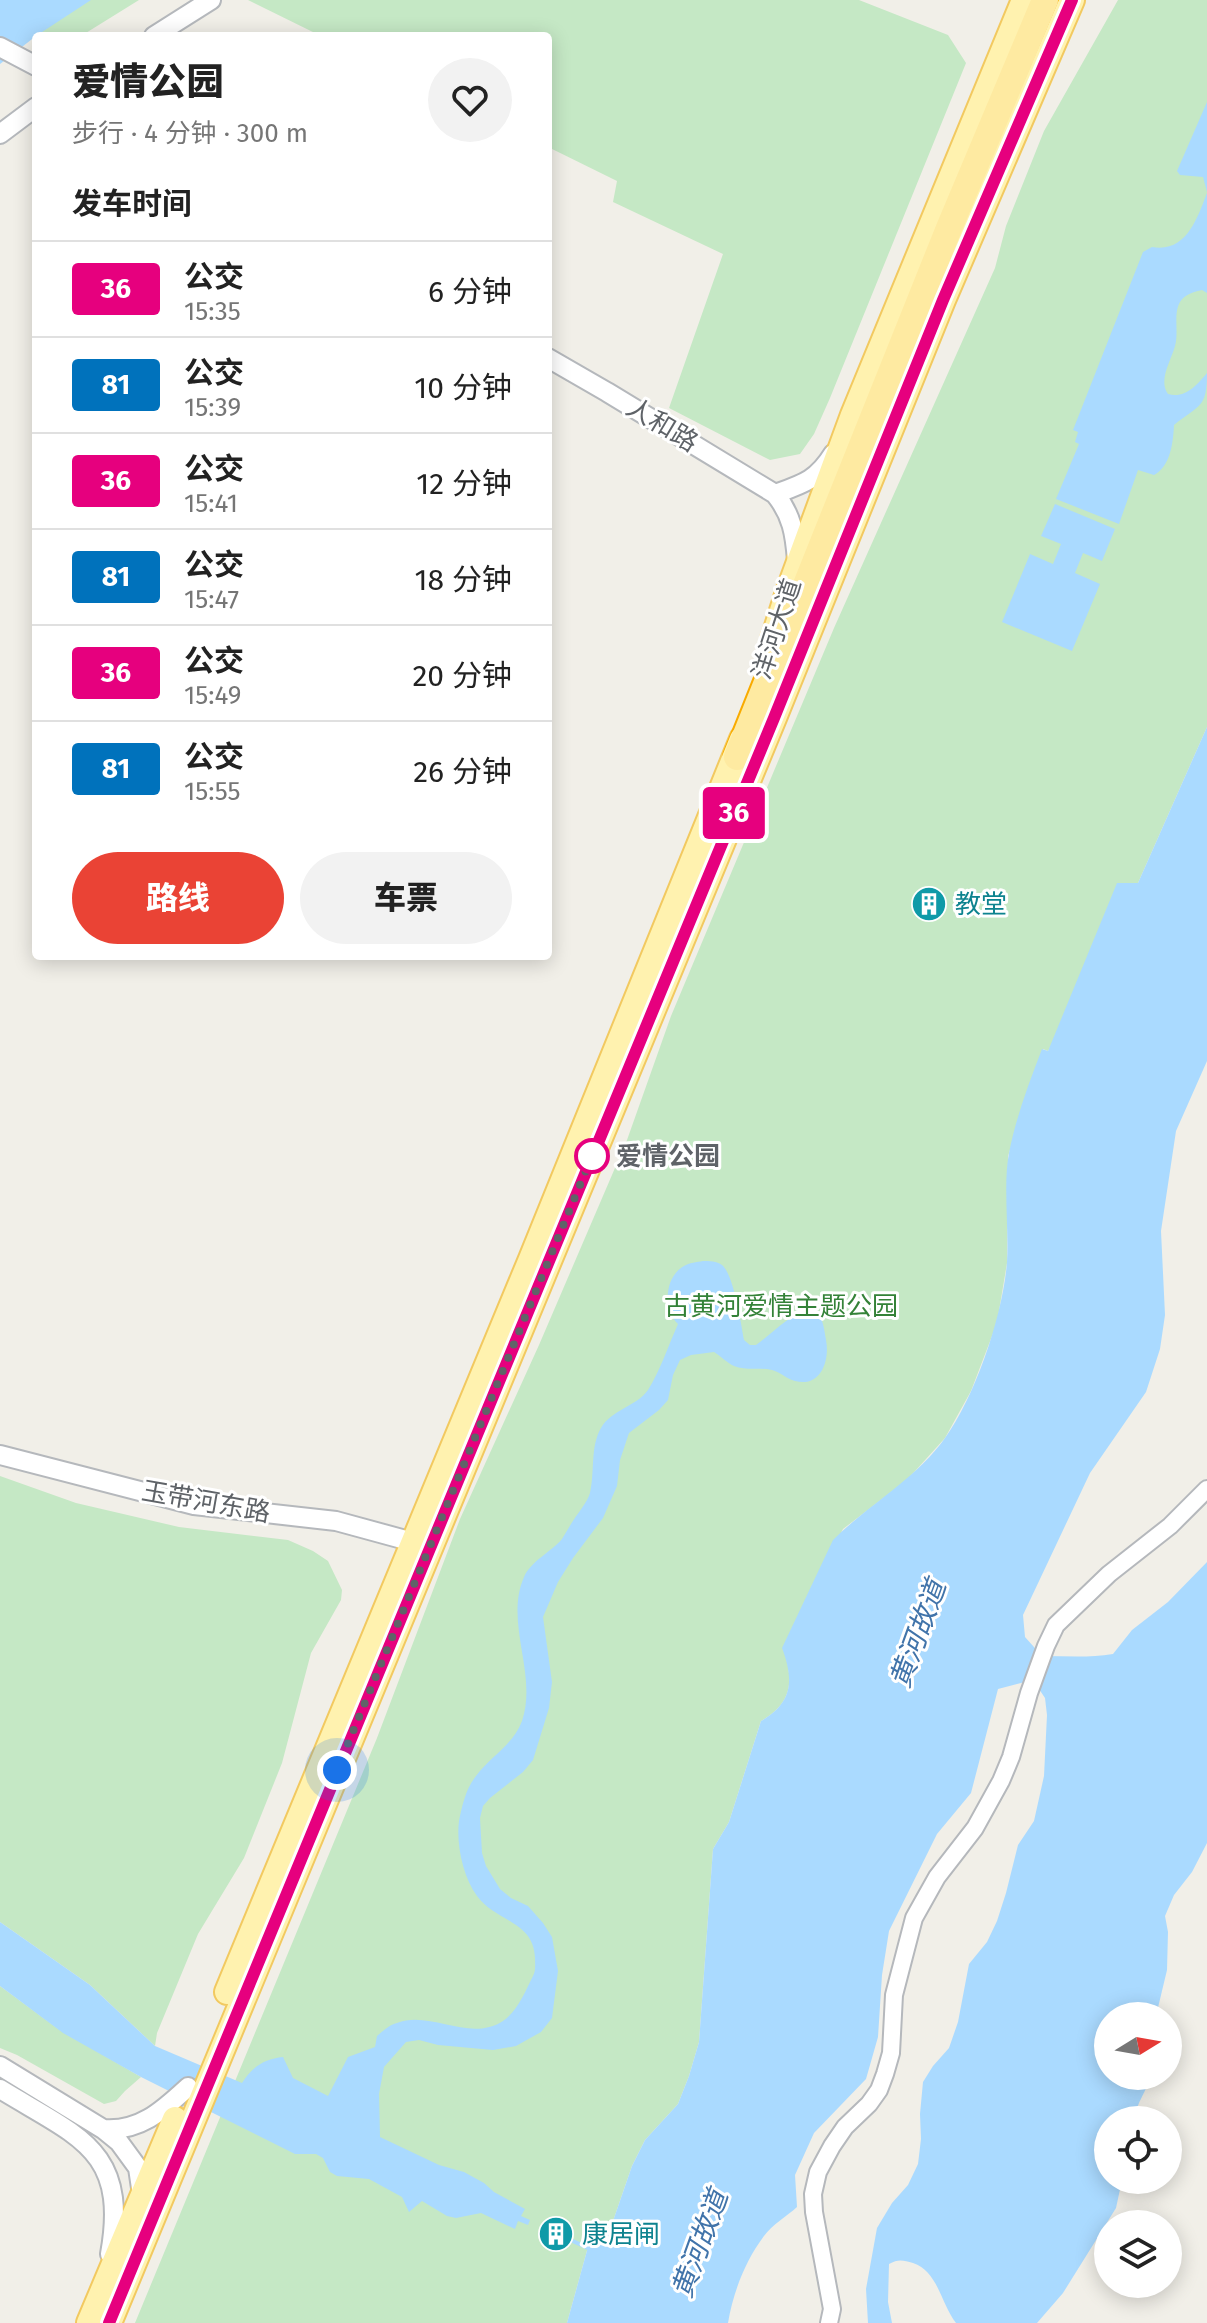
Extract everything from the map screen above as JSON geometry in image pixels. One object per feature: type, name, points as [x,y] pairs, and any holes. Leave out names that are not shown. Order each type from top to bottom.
[{"type":"highway","points":[[737,757],[802,574],[1045,0]]},
{"type":"main road","name":"洋河大道","points":[[802,574],[849,428],[1024,0]]},
{"type":"main road","name":"洋河大道","points":[[89,2323],[774,718],[943,300],[1072,0]]},
{"type":"main road","name":"洋河大道","points":[[109,2323],[147,2230],[149,2180],[737,757]]},
{"type":"street","points":[[160,32],[211,0]]},
{"type":"street","points":[[0,47],[32,64]]},
{"type":"street","points":[[0,134],[32,110]]},
{"type":"street","name":"人和路","points":[[552,360],[775,494]]},
{"type":"street","points":[[802,574],[792,520],[775,494],[817,475],[849,428]]},
{"type":"street","name":"玉带河东路","points":[[0,1455],[194,1505],[336,1521],[413,1542]]},
{"type":"street","points":[[829,2323],[832,2309],[813,2194],[818,2172],[832,2146],[879,2090],[891,2053],[894,1995],[914,1918],[937,1877],[975,1828],[996,1791],[1011,1757],[1029,1693],[1056,1625],[1064,1614],[1170,1526],[1207,1489]]},
{"type":"street","points":[[0,2066],[103,2129],[119,2142],[149,2180]]},
{"type":"street","points":[[103,2129],[116,2130],[155,2117],[188,2087]]},
{"type":"street","points":[[0,2089],[149,2180]]},
{"type":"street","points":[[71,2132],[97,2154],[105,2166],[111,2186],[116,2225],[105,2283]]},
{"type":"green space","points":[[0,0],[139,0],[87,32],[32,32],[32,39],[0,22]]},
{"type":"green space","points":[[248,0],[859,0],[948,35],[966,63],[814,434],[800,454],[770,460],[669,408],[723,254],[613,202],[617,181],[552,149],[552,32],[313,32]]},
{"type":"green space","name":"古黄河爱情主题公园","points":[[1118,0],[1207,0],[1207,727],[1138,883],[1048,1051],[1043,1049],[1008,1156],[1007,1263],[997,1323],[971,1391],[945,1438],[907,1480],[843,1529],[783,1648],[789,1670],[788,1690],[779,1706],[761,1721],[729,1822],[713,1849],[699,2042],[678,2104],[645,2140],[632,2166],[613,2221],[588,2247],[567,2323],[135,2323],[377,1738],[460,1519],[627,1140],[671,1016],[834,628],[995,268],[1006,226],[1044,131]]},
{"type":"green space","points":[[0,1476],[76,1503],[179,1527],[288,1540],[328,1561],[342,1590],[341,1600],[311,1653],[282,1763],[244,1858],[198,1934],[157,2033],[155,2046],[90,1985],[0,1922]]},
{"type":"green space","points":[[0,1986],[57,2028],[141,2077],[116,2101],[104,2104],[0,2048]]},
{"type":"water","points":[[0,0],[91,0],[42,32],[32,32],[32,39],[0,64]]},
{"type":"water","points":[[1207,102],[1207,192],[1203,177],[1180,175],[1177,171]]},
{"type":"water","points":[[1207,193],[1207,293],[1202,290],[1193,293],[1180,302],[1176,341],[1164,383],[1168,394],[1180,395],[1195,386],[1207,373],[1206,393],[1196,409],[1174,425],[1170,453],[1160,471],[1154,475],[1138,470],[1119,524],[1056,499],[1079,444],[1075,442],[1078,432],[1073,430],[1143,252],[1152,247],[1174,245],[1182,239],[1194,223]]},
{"type":"water","points":[[1055,504],[1115,529],[1102,561],[1083,553],[1075,573],[1100,584],[1072,651],[1002,622],[1030,554],[1053,564],[1061,544],[1041,536]]},
{"type":"water","name":"黄河故道","points":[[1207,727],[1207,1061],[1176,1131],[1161,1231],[1165,1315],[1160,1349],[1146,1392],[1090,1473],[1023,1615],[1025,1637],[1042,1656],[1113,1654],[1132,1630],[1168,1602],[1207,1562],[1207,1843],[1192,1872],[1174,1895],[1165,1916],[1168,1932],[1167,1970],[1159,2002],[1094,2002],[1094,2090],[1145,2090],[1138,2106],[1094,2106],[1094,2194],[1119,2194],[1116,2208],[1094,2210],[1094,2243],[1063,2293],[1037,2323],[956,2323],[928,2273],[913,2263],[901,2260],[889,2264],[888,2302],[892,2323],[868,2323],[866,2289],[877,2228],[892,2203],[908,2185],[918,2164],[923,2082],[949,2048],[958,2022],[969,1964],[987,1942],[997,1921],[1018,1845],[1034,1821],[1044,1776],[1047,1715],[1045,1698],[1033,1680],[998,1689],[971,1793],[937,1834],[889,1931],[882,1975],[878,2037],[866,2079],[814,2133],[795,2175],[797,2207],[767,2232],[751,2256],[733,2300],[728,2323],[567,2323],[588,2247],[613,2221],[632,2166],[645,2140],[678,2104],[689,2076],[699,2042],[713,1849],[729,1822],[761,1721],[779,1706],[788,1690],[788,1670],[782,1648],[833,1540],[920,1467],[945,1438],[967,1400],[994,1329],[1004,1283],[1007,1262],[1007,1165],[1015,1126],[1042,1049],[1048,1051],[1117,883],[1138,883]]},
{"type":"water","points":[[703,1261],[718,1263],[726,1270],[744,1340],[750,1345],[756,1345],[789,1319],[812,1307],[824,1326],[827,1348],[825,1364],[817,1376],[804,1382],[772,1370],[734,1366],[714,1352],[691,1355],[680,1360],[668,1400],[629,1433],[620,1460],[617,1486],[603,1518],[558,1582],[543,1617],[552,1682],[549,1708],[533,1760],[490,1798],[483,1806],[480,1818],[486,1866],[500,1889],[528,1906],[552,1937],[558,1971],[552,2018],[541,2032],[516,2046],[493,2050],[438,2045],[419,2040],[406,2042],[384,2067],[379,2094],[380,2137],[484,2183],[525,2209],[521,2216],[530,2220],[528,2225],[518,2221],[515,2229],[481,2213],[456,2218],[447,2216],[422,2201],[409,2212],[402,2197],[369,2179],[337,2176],[316,2154],[295,2154],[141,2077],[63,2033],[0,1986],[0,1922],[90,1985],[155,2046],[242,2083],[259,2065],[283,2057],[293,2078],[328,2096],[348,2057],[375,2047],[377,2036],[394,2024],[423,2020],[477,2029],[503,2021],[513,2012],[534,1974],[533,1946],[521,1929],[485,1905],[472,1888],[464,1870],[459,1840],[463,1803],[473,1781],[513,1737],[522,1721],[526,1685],[518,1612],[524,1577],[531,1566],[562,1539],[587,1501],[595,1443],[601,1428],[611,1417],[643,1395],[656,1375],[678,1324],[670,1311],[669,1285],[684,1266]]},
{"type":"waterway","points":[[562,2236],[590,2249]]},
{"type":"bus line","name":"36","points":[[109,2323],[774,718],[943,300],[1072,0]]},
{"type":"place","name":"教堂","points":[[929,904]]},
{"type":"place","name":"爱情公园","points":[[592,1156]]},
{"type":"place","name":"康居闸","points":[[556,2234]]},
{"type":"route","points":[[337,1770],[592,1156]]}]
